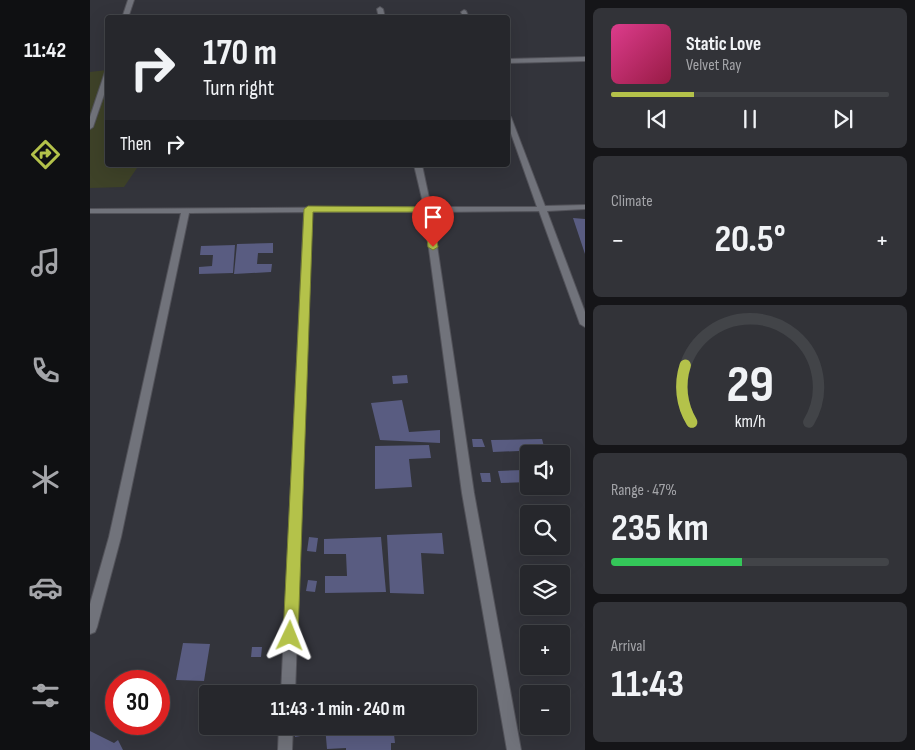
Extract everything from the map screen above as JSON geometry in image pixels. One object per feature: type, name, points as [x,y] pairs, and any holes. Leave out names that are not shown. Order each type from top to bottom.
[{"type":"street","points":[[126,15],[131,0]]},
{"type":"street","points":[[380,9],[381,15]]},
{"type":"street","points":[[510,61],[584,61]]},
{"type":"street","points":[[90,127],[105,81]]},
{"type":"street","points":[[510,122],[585,324]]},
{"type":"street","points":[[418,167],[428,209],[468,493],[514,750]]},
{"type":"street","points":[[90,211],[543,209],[585,207]]},
{"type":"street","points":[[288,685],[308,209]]},
{"type":"street","points":[[90,627],[115,537],[186,210]]},
{"type":"street","points":[[285,750],[286,735]]},
{"type":"green space","points":[[105,70],[105,167],[138,167],[124,187],[90,188],[90,72]]},
{"type":"building","points":[[573,218],[585,219],[585,254]]},
{"type":"building","points":[[273,243],[273,253],[258,253],[257,264],[272,264],[271,272],[234,274],[237,244]]},
{"type":"building","points":[[235,245],[233,273],[199,274],[199,267],[212,266],[213,255],[200,255],[201,246]]},
{"type":"building","points":[[407,375],[408,383],[393,384],[392,376]]},
{"type":"building","points":[[402,400],[409,432],[440,430],[440,443],[380,440],[371,403]]},
{"type":"building","points":[[472,439],[482,439],[485,447],[473,447]]},
{"type":"building","points":[[542,439],[544,445],[520,445],[520,455],[519,451],[493,452],[491,440]]},
{"type":"building","points":[[429,445],[431,458],[409,459],[412,487],[375,489],[375,446]]},
{"type":"building","points":[[520,470],[520,482],[501,483],[498,471]]},
{"type":"building","points":[[480,473],[490,473],[491,482],[482,482]]},
{"type":"building","points":[[442,533],[444,554],[421,553],[424,594],[390,593],[387,535]]},
{"type":"building","points":[[309,537],[318,538],[316,552],[307,551]]},
{"type":"building","points":[[381,537],[386,592],[325,593],[325,576],[347,576],[346,554],[324,554],[324,539]]},
{"type":"building","points":[[308,580],[317,581],[315,592],[306,591]]},
{"type":"building","points":[[183,643],[210,644],[204,681],[176,680]]},
{"type":"building","points":[[252,647],[262,647],[261,657],[251,657]]},
{"type":"building","points":[[90,731],[114,743],[118,740],[123,750],[90,750]]},
{"type":"building","points":[[326,735],[394,735],[395,743],[391,743],[391,750],[327,749]]},
{"type":"route","points":[[290,636],[308,209],[428,209],[433,247]]}]
